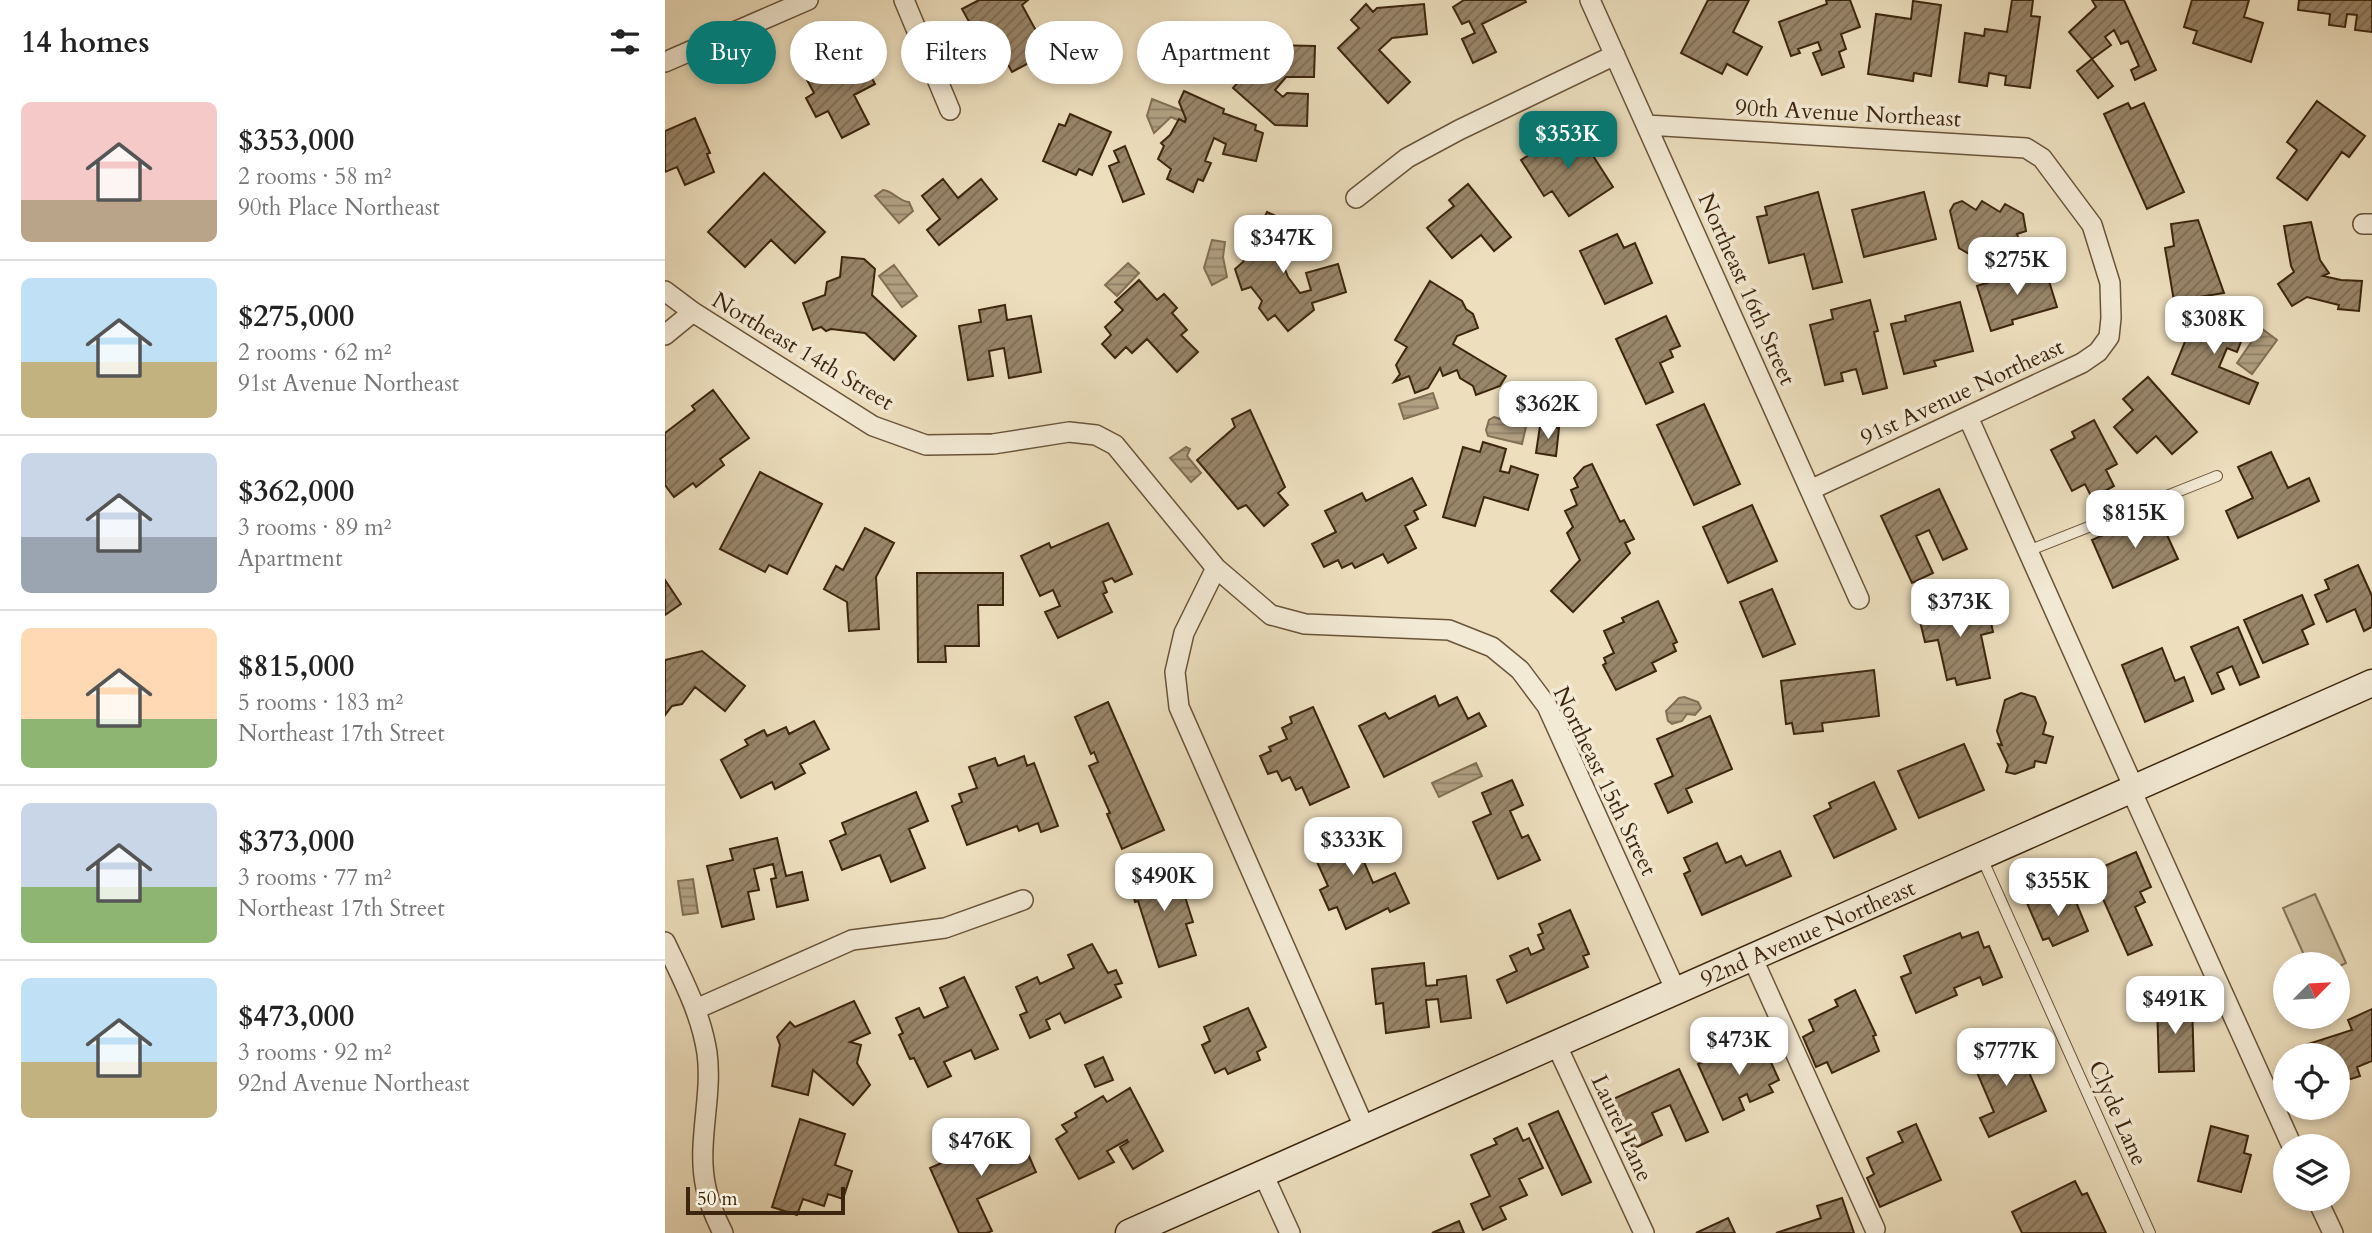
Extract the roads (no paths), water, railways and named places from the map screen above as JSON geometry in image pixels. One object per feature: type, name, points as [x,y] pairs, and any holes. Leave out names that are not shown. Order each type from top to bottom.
[{"type":"main road","name":"92nd Avenue Northeast","points":[[1129,1233],[2372,683]]},
{"type":"street","points":[[665,62],[808,0]]},
{"type":"street","points":[[904,0],[950,110]]},
{"type":"street","name":"Northeast 16th Street","points":[[1590,0],[1859,599]]},
{"type":"street","points":[[1356,198],[1407,158],[1615,55]]},
{"type":"street","name":"90th Avenue Northeast","points":[[1647,125],[2026,148],[2042,158],[2092,225],[2110,283],[2111,318]]},
{"type":"street","name":"Northeast 14th Street","points":[[665,291],[693,312],[873,426],[926,445],[993,444],[1069,432],[1096,435],[1115,445],[1216,568]]},
{"type":"street","points":[[665,335],[693,312]]},
{"type":"street","name":"91st Avenue Northeast","points":[[1810,490],[2082,363],[2098,352],[2109,337],[2111,318]]},
{"type":"street","points":[[1968,417],[2287,1134]]},
{"type":"street","points":[[1216,568],[1184,633],[1175,672],[1179,707],[1364,1129]]},
{"type":"street","name":"Northeast 15th Street","points":[[1216,568],[1271,615],[1305,624],[1449,630],[1492,647],[1520,670],[1547,706],[1565,742],[1676,991]]},
{"type":"street","points":[[696,1009],[852,940],[945,928],[1023,900]]},
{"type":"street","points":[[665,942],[696,1009],[707,1054],[708,1090],[703,1156],[706,1187],[723,1233]]},
{"type":"street","points":[[1752,957],[1875,1229]]},
{"type":"street","name":"Laurel Lane","points":[[1556,1044],[1644,1233]]},
{"type":"street","points":[[1263,1174],[1290,1233]]},
{"type":"street","points":[[2323,1211],[2333,1233]]},
{"type":"lane","points":[[2028,551],[2217,476]]},
{"type":"lane","name":"Clyde Lane","points":[[1981,856],[2150,1233]]}]
